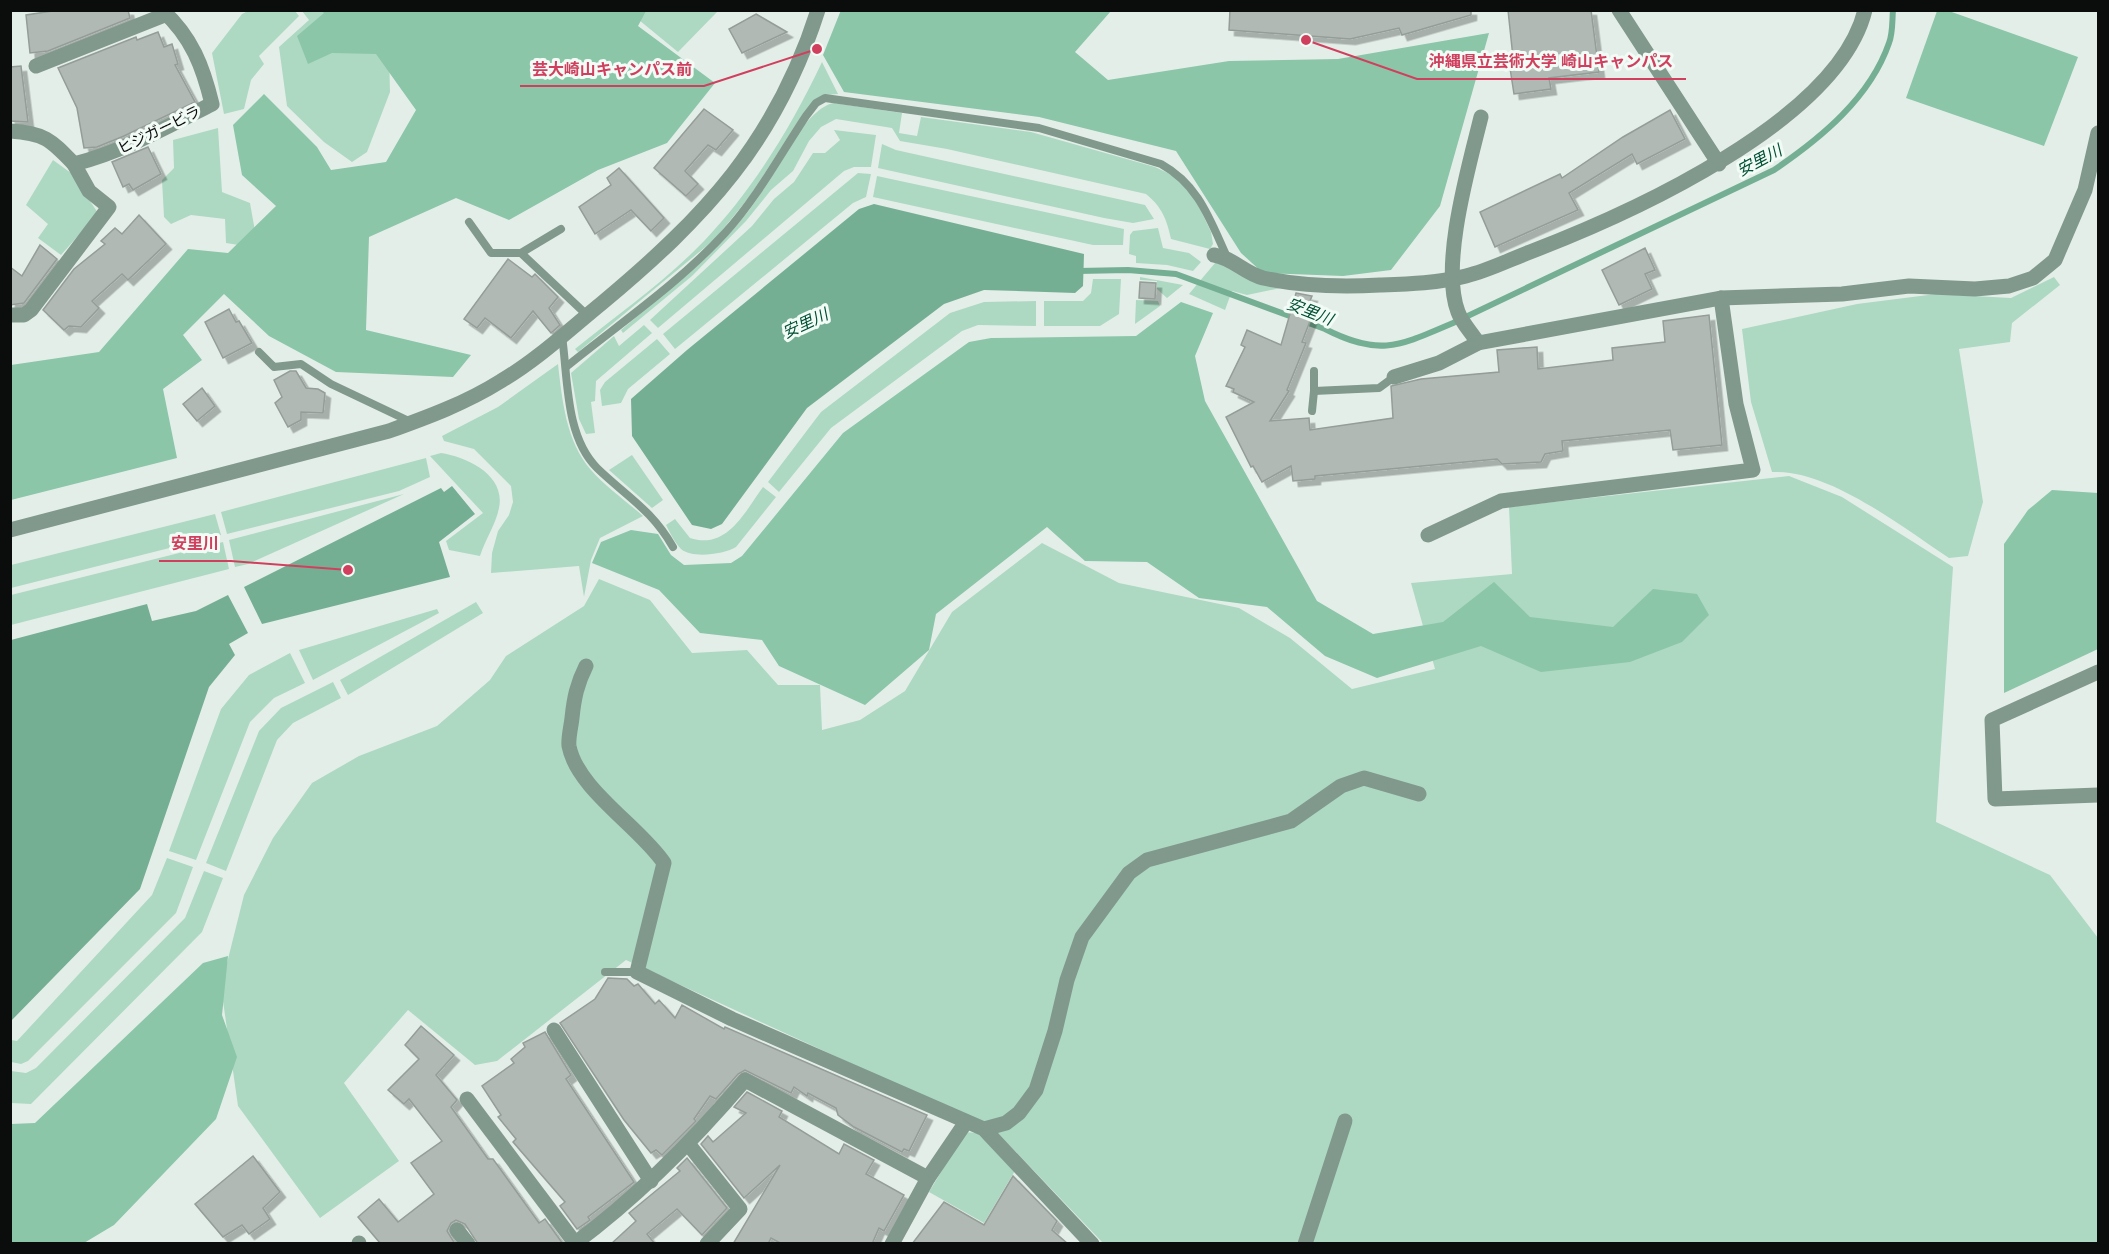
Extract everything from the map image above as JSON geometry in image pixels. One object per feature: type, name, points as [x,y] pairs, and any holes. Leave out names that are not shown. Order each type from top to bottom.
[{"type":"street","points":[[10,530],[412,423],[467,400],[503,380],[587,315],[682,233],[709,206],[755,146],[796,70],[818,10]]},
{"type":"street","points":[[1619,10],[1719,164]]},
{"type":"street","points":[[1221,256],[1248,273],[1264,278],[1336,286],[1380,285],[1467,276],[1593,228],[1719,164],[1774,124],[1837,69],[1860,31],[1865,10]]},
{"type":"street","points":[[36,66],[164,12]]},
{"type":"street","name":"ヒジガービラ","points":[[74,164],[128,147],[212,104],[197,54],[187,37],[164,12]]},
{"type":"street","points":[[1474,337],[1458,312],[1452,278],[1461,201],[1481,117]]},
{"type":"street","points":[[10,131],[35,132],[48,140],[74,164],[89,191],[109,207],[31,310],[24,315],[10,315]]},
{"type":"street","points":[[1394,376],[1439,363],[1474,337],[1721,298],[1842,294],[1910,286],[1997,287],[2033,278],[2055,260],[2071,227],[2085,190],[2098,132]]},
{"type":"street","points":[[1428,535],[1502,501],[1753,470],[1736,404],[1721,298]]},
{"type":"street","points":[[586,666],[575,689],[569,746],[577,764],[601,798],[640,833],[664,863],[637,972],[732,1019],[984,1129],[1092,1244]]},
{"type":"street","points":[[2098,672],[1992,720],[1995,799],[2098,795]]},
{"type":"street","points":[[984,1129],[1006,1123],[1036,1089],[1055,1030],[1067,980],[1082,937],[1129,873],[1147,860],[1291,821],[1352,781],[1364,778],[1419,794]]},
{"type":"street","points":[[554,1030],[651,1181]]},
{"type":"street","points":[[467,1099],[575,1243],[651,1181],[689,1144],[745,1080],[928,1178]]},
{"type":"street","points":[[1305,1244],[1345,1121]]},
{"type":"street","points":[[892,1244],[928,1178],[966,1122]]},
{"type":"street","points":[[689,1144],[740,1209],[707,1244]]},
{"type":"street","points":[[457,1230],[468,1244]]},
{"type":"lane","points":[[566,367],[691,265],[725,233],[750,202],[806,116],[816,103],[825,98],[1039,128],[1161,164],[1182,178],[1202,201],[1221,256]]},
{"type":"lane","points":[[469,222],[491,253],[521,253],[561,229]]},
{"type":"lane","points":[[521,253],[587,315]]},
{"type":"lane","points":[[562,335],[570,405],[580,441],[596,466],[660,524],[673,547]]},
{"type":"lane","points":[[259,352],[274,367],[302,364],[331,384],[412,423]]},
{"type":"lane","points":[[1312,411],[1314,371]]},
{"type":"lane","points":[[1314,391],[1379,388],[1394,376]]},
{"type":"lane","points":[[605,972],[637,972]]},
{"type":"shaded area","points":[[841,10],[1111,11],[1075,52],[1108,80],[1229,61],[1338,59],[1489,33],[1440,206],[1391,270],[1343,276],[1263,273],[1241,253],[1176,151],[1039,117],[844,92],[823,55]]},
{"type":"shaded area","points":[[248,11],[295,11],[299,16],[259,56],[264,64],[251,80],[244,109],[224,114],[212,53],[242,14]]},
{"type":"shaded area","points":[[302,11],[406,11],[389,52],[390,92],[367,152],[352,162],[324,142],[287,106],[279,47],[309,20]]},
{"type":"shaded area","points":[[321,11],[646,11],[638,26],[715,83],[667,143],[598,170],[509,220],[456,198],[369,237],[366,330],[471,355],[453,377],[336,372],[269,336],[224,294],[183,335],[202,360],[163,389],[177,458],[11,500],[11,365],[99,352],[188,249],[228,253],[276,206],[242,175],[233,125],[264,94],[317,147],[331,170],[386,162],[416,110],[376,54],[332,53],[308,64],[297,36],[324,13]]},
{"type":"shaded area","points":[[628,11],[718,11],[678,52]]},
{"type":"shaded area","points":[[1937,11],[1949,11],[2078,57],[2044,146],[1906,98]]},
{"type":"shaded area","points":[[822,62],[838,94],[825,95],[799,120],[750,196],[715,239],[578,352],[575,349],[642,297],[690,255],[723,220],[771,156]]},
{"type":"shaded area","points":[[834,103],[902,113],[899,133],[917,136],[921,117],[1031,132],[1155,167],[1174,176],[1195,198],[1211,232],[1213,244],[1210,249],[1171,239],[1163,214],[1146,194],[947,149],[900,141],[892,128],[836,119],[821,127],[809,141],[793,171],[771,190],[746,221],[692,276],[623,333],[621,330],[696,266],[731,232],[761,193],[783,155],[803,127],[824,107]]},
{"type":"shaded area","points":[[218,128],[222,192],[250,203],[258,248],[226,243],[225,219],[191,215],[171,224],[164,217],[162,180],[174,168],[173,140]]},
{"type":"shaded area","points":[[834,130],[876,135],[871,167],[854,167],[844,171],[658,328],[650,320],[752,226],[774,199],[794,182],[813,153],[825,153],[840,140]]},
{"type":"shaded area","points":[[882,144],[896,150],[1145,205],[1154,219],[1133,223],[1104,218],[878,168]]},
{"type":"shaded area","points":[[53,160],[71,173],[98,213],[61,255],[38,238],[48,224],[26,205]]},
{"type":"shaded area","points":[[858,173],[871,174],[866,197],[853,203],[675,349],[663,334]]},
{"type":"shaded area","points":[[877,176],[1124,229],[1123,245],[1093,245],[873,197]]},
{"type":"shaded area","points":[[1158,228],[1163,248],[1189,253],[1201,262],[1193,271],[1167,265],[1136,263],[1136,256],[1129,254],[1130,235],[1133,231]]},
{"type":"shaded area","points":[[1223,262],[1281,288],[1247,295],[1232,291],[1225,310],[1189,294],[1215,263]]},
{"type":"shaded area","points":[[1140,277],[1183,285],[1167,298],[1157,289],[1157,281],[1140,280]]},
{"type":"shaded area","points":[[2054,277],[2060,285],[2012,323],[2010,342],[1959,349],[1983,502],[1968,556],[1949,558],[1887,516],[1841,490],[1794,474],[1772,472],[1751,402],[1742,329],[1857,304],[1936,294],[2011,298]]},
{"type":"shaded area","points":[[1093,279],[1121,279],[1119,314],[1100,326],[1044,326],[1044,301],[1083,301],[1091,293]]},
{"type":"shaded area","points":[[1136,300],[1158,301],[1160,306],[1135,324]]},
{"type":"shaded area","points":[[1036,301],[1036,326],[978,325],[962,331],[831,428],[779,492],[768,482],[821,412],[950,313],[984,302]]},
{"type":"shaded area","points":[[1181,302],[1213,313],[1195,356],[1205,401],[1317,601],[1373,634],[1443,622],[1494,582],[1530,617],[1613,627],[1653,589],[1697,594],[1709,615],[1682,642],[1630,662],[1541,672],[1481,646],[1377,678],[1325,656],[1267,607],[1199,598],[1147,562],[1085,561],[1047,527],[936,614],[929,650],[865,705],[779,666],[762,640],[700,633],[659,590],[592,563],[601,542],[631,530],[658,534],[671,555],[684,565],[731,563],[742,556],[843,433],[969,342],[991,338],[1136,336]]},
{"type":"shaded area","points":[[644,325],[652,333],[596,381],[595,401],[591,402],[595,433],[586,434],[579,419],[571,373],[614,336],[619,346]]},
{"type":"shaded area","points":[[657,339],[670,354],[628,389],[621,403],[602,406],[600,390],[605,382]]},
{"type":"shaded area","points":[[558,364],[567,420],[576,447],[591,470],[643,516],[600,538],[591,560],[584,597],[579,566],[491,573],[492,553],[498,531],[509,515],[513,502],[511,486],[474,449],[444,441],[442,436],[498,407]]},
{"type":"shaded area","points":[[441,453],[473,463],[491,477],[497,486],[500,496],[499,508],[480,556],[449,550],[446,541],[483,513],[430,456]]},
{"type":"shaded area","points":[[632,455],[663,500],[652,508],[609,470]]},
{"type":"shaded area","points":[[426,458],[430,477],[399,491],[227,534],[221,512]]},
{"type":"shaded area","points":[[1789,476],[1842,497],[1953,567],[1936,822],[2050,875],[2098,938],[2098,1243],[1103,1243],[994,1129],[626,960],[497,1061],[475,1065],[408,1010],[344,1083],[399,1161],[320,1218],[238,1106],[221,987],[244,895],[273,838],[312,783],[359,756],[437,726],[490,680],[506,656],[584,606],[599,579],[650,600],[692,653],[747,650],[778,685],[820,685],[822,730],[860,720],[905,691],[952,612],[1042,543],[1119,583],[1239,608],[1290,638],[1352,689],[1435,669],[1411,583],[1512,574],[1509,507]]},
{"type":"shaded area","points":[[763,487],[776,497],[736,547],[731,550],[700,555],[686,552],[677,544],[666,525],[675,519],[690,538],[714,539],[733,527]]},
{"type":"shaded area","points":[[2052,490],[2098,493],[2098,649],[2004,693],[2004,544],[2028,510]]},
{"type":"shaded area","points":[[404,494],[248,564],[235,567],[229,540]]},
{"type":"shaded area","points":[[215,514],[221,535],[11,588],[11,565]]},
{"type":"shaded area","points":[[223,542],[229,569],[11,625],[11,595]]},
{"type":"shaded area","points":[[476,602],[483,613],[348,695],[340,680]]},
{"type":"shaded area","points":[[437,609],[439,613],[313,680],[299,650]]},
{"type":"shaded area","points":[[290,653],[305,683],[274,698],[250,722],[196,860],[169,851],[221,709],[249,675]]},
{"type":"shaded area","points":[[333,682],[341,698],[293,723],[277,740],[226,871],[206,863],[259,731],[281,708]]},
{"type":"shaded area","points":[[167,858],[193,867],[176,913],[28,1061],[21,1064],[11,1062],[11,1040],[17,1041],[152,895]]},
{"type":"shaded area","points":[[204,871],[223,878],[202,932],[31,1104],[11,1103],[11,1071],[26,1073],[36,1068],[185,918]]},
{"type":"shaded area","points":[[228,956],[222,1015],[237,1057],[216,1119],[114,1225],[84,1243],[11,1243],[11,1124],[35,1123],[203,963]]},
{"type":"shaded area","points":[[965,1132],[977,1133],[1016,1169],[984,1223],[929,1192]]},
{"type":"water","points":[[874,204],[1084,254],[1083,286],[1075,293],[984,290],[944,304],[807,408],[722,524],[711,529],[692,525],[632,436],[631,399],[859,209]]},
{"type":"water","points":[[452,486],[475,514],[439,542],[450,577],[262,624],[244,587],[441,488],[444,492]]},
{"type":"water","points":[[228,595],[248,633],[229,644],[235,655],[209,687],[140,889],[11,1021],[11,640],[147,604],[152,621],[196,611]]},
{"type":"building","points":[[59,10],[128,10],[130,18],[48,51],[30,53],[26,15]]},
{"type":"building","points":[[1230,10],[1471,10],[1471,15],[1402,35],[1399,28],[1350,39],[1229,30]]},
{"type":"building","points":[[1508,10],[1591,10],[1599,72],[1549,78],[1551,89],[1514,94],[1510,68],[1514,67]]},
{"type":"building","points":[[756,14],[787,32],[742,53],[729,29]]},
{"type":"building","points":[[158,32],[164,47],[172,44],[178,64],[175,65],[195,102],[124,136],[97,147],[84,148],[77,108],[58,68],[136,37],[137,40]]},
{"type":"building","points":[[21,66],[28,122],[10,121],[10,67]]},
{"type":"building","points":[[704,109],[733,130],[716,150],[708,145],[685,171],[698,184],[686,196],[654,168]]},
{"type":"building","points":[[1670,110],[1685,139],[1637,164],[1632,154],[1569,193],[1578,210],[1495,247],[1480,212],[1560,174],[1562,178],[1623,137]]},
{"type":"building","points":[[148,147],[161,174],[133,190],[129,184],[123,187],[112,162]]},
{"type":"building","points":[[619,168],[664,218],[651,231],[631,210],[595,234],[579,207],[611,185],[607,178]]},
{"type":"building","points":[[139,215],[166,244],[128,280],[122,274],[92,301],[99,308],[81,327],[69,326],[64,330],[43,310],[74,269],[105,244],[101,241],[115,228],[122,234]]},
{"type":"building","points":[[40,245],[57,259],[24,303],[10,305],[10,267],[22,276]]},
{"type":"building","points":[[1645,248],[1655,270],[1645,274],[1652,289],[1619,305],[1602,270]]},
{"type":"building","points":[[508,259],[532,277],[535,274],[558,297],[549,308],[560,325],[551,333],[533,311],[511,338],[485,318],[477,328],[464,319]]},
{"type":"building","points":[[1140,282],[1156,283],[1155,299],[1139,298]]},
{"type":"building","points":[[1296,293],[1312,296],[1305,313],[1312,316],[1302,342],[1306,343],[1287,390],[1289,391],[1270,421],[1309,418],[1310,430],[1393,418],[1391,386],[1421,379],[1499,372],[1497,350],[1537,347],[1538,369],[1613,360],[1612,348],[1665,342],[1663,321],[1709,315],[1722,445],[1673,450],[1670,430],[1562,441],[1563,451],[1545,454],[1541,462],[1502,464],[1497,459],[1315,476],[1315,479],[1293,481],[1291,466],[1262,482],[1253,466],[1251,467],[1226,417],[1254,402],[1226,386],[1245,347],[1241,345],[1247,330],[1281,345]]},
{"type":"building","points":[[229,309],[252,343],[223,358],[205,322]]},
{"type":"building","points":[[290,371],[296,371],[306,388],[318,389],[325,393],[323,413],[301,412],[301,420],[288,427],[275,403],[282,397],[274,380]]},
{"type":"building","points":[[202,388],[215,406],[197,421],[183,404]]},
{"type":"building","points":[[608,978],[627,979],[634,986],[638,984],[655,1004],[659,1000],[675,1018],[682,1005],[724,1029],[725,1027],[927,1115],[909,1151],[904,1149],[902,1152],[854,1127],[838,1115],[836,1108],[808,1093],[807,1096],[794,1087],[791,1093],[745,1070],[738,1074],[716,1099],[710,1096],[694,1119],[696,1121],[662,1155],[656,1150],[651,1153],[624,1120],[560,1023],[595,999]]},
{"type":"building","points":[[421,1026],[454,1055],[436,1075],[457,1100],[451,1107],[488,1159],[493,1159],[539,1223],[545,1219],[563,1244],[478,1244],[465,1224],[456,1220],[451,1223],[447,1231],[455,1244],[380,1243],[358,1217],[379,1199],[398,1222],[434,1194],[411,1163],[442,1141],[409,1099],[404,1104],[388,1090],[419,1059],[405,1045]]},
{"type":"building","points":[[545,1032],[571,1075],[566,1079],[634,1182],[588,1217],[590,1220],[577,1229],[560,1206],[565,1202],[513,1142],[516,1139],[498,1117],[501,1115],[482,1086],[514,1063],[511,1059],[525,1047],[523,1043]]},
{"type":"building","points":[[747,1092],[782,1111],[779,1117],[839,1154],[844,1144],[874,1160],[866,1174],[904,1195],[884,1231],[879,1228],[872,1244],[782,1244],[771,1238],[768,1244],[733,1244],[780,1165],[744,1198],[701,1144],[708,1136],[713,1142],[746,1113],[734,1107]]},
{"type":"building","points":[[253,1156],[280,1192],[263,1208],[270,1219],[249,1234],[242,1225],[223,1237],[195,1204]]},
{"type":"building","points":[[687,1158],[727,1208],[702,1235],[677,1209],[647,1234],[655,1244],[611,1244],[636,1221],[629,1213],[680,1171],[677,1168]]},
{"type":"building","points":[[1013,1176],[1057,1221],[1052,1230],[1068,1244],[912,1244],[944,1202],[984,1225]]},
{"type":"waterway","name":"安里川","points":[[1078,271],[1128,270],[1176,274],[1361,343],[1389,345],[1418,338],[1774,170],[1826,130],[1857,99],[1870,82],[1881,63],[1890,39],[1893,10]]},
{"type":"place","name":"沖縄県立芸術大学 崎山キャンパス","points":[[1306,40]]},
{"type":"place","name":"芸大崎山キャンパス前","points":[[817,49]]},
{"type":"place","name":"安里川","points":[[348,570]]}]
